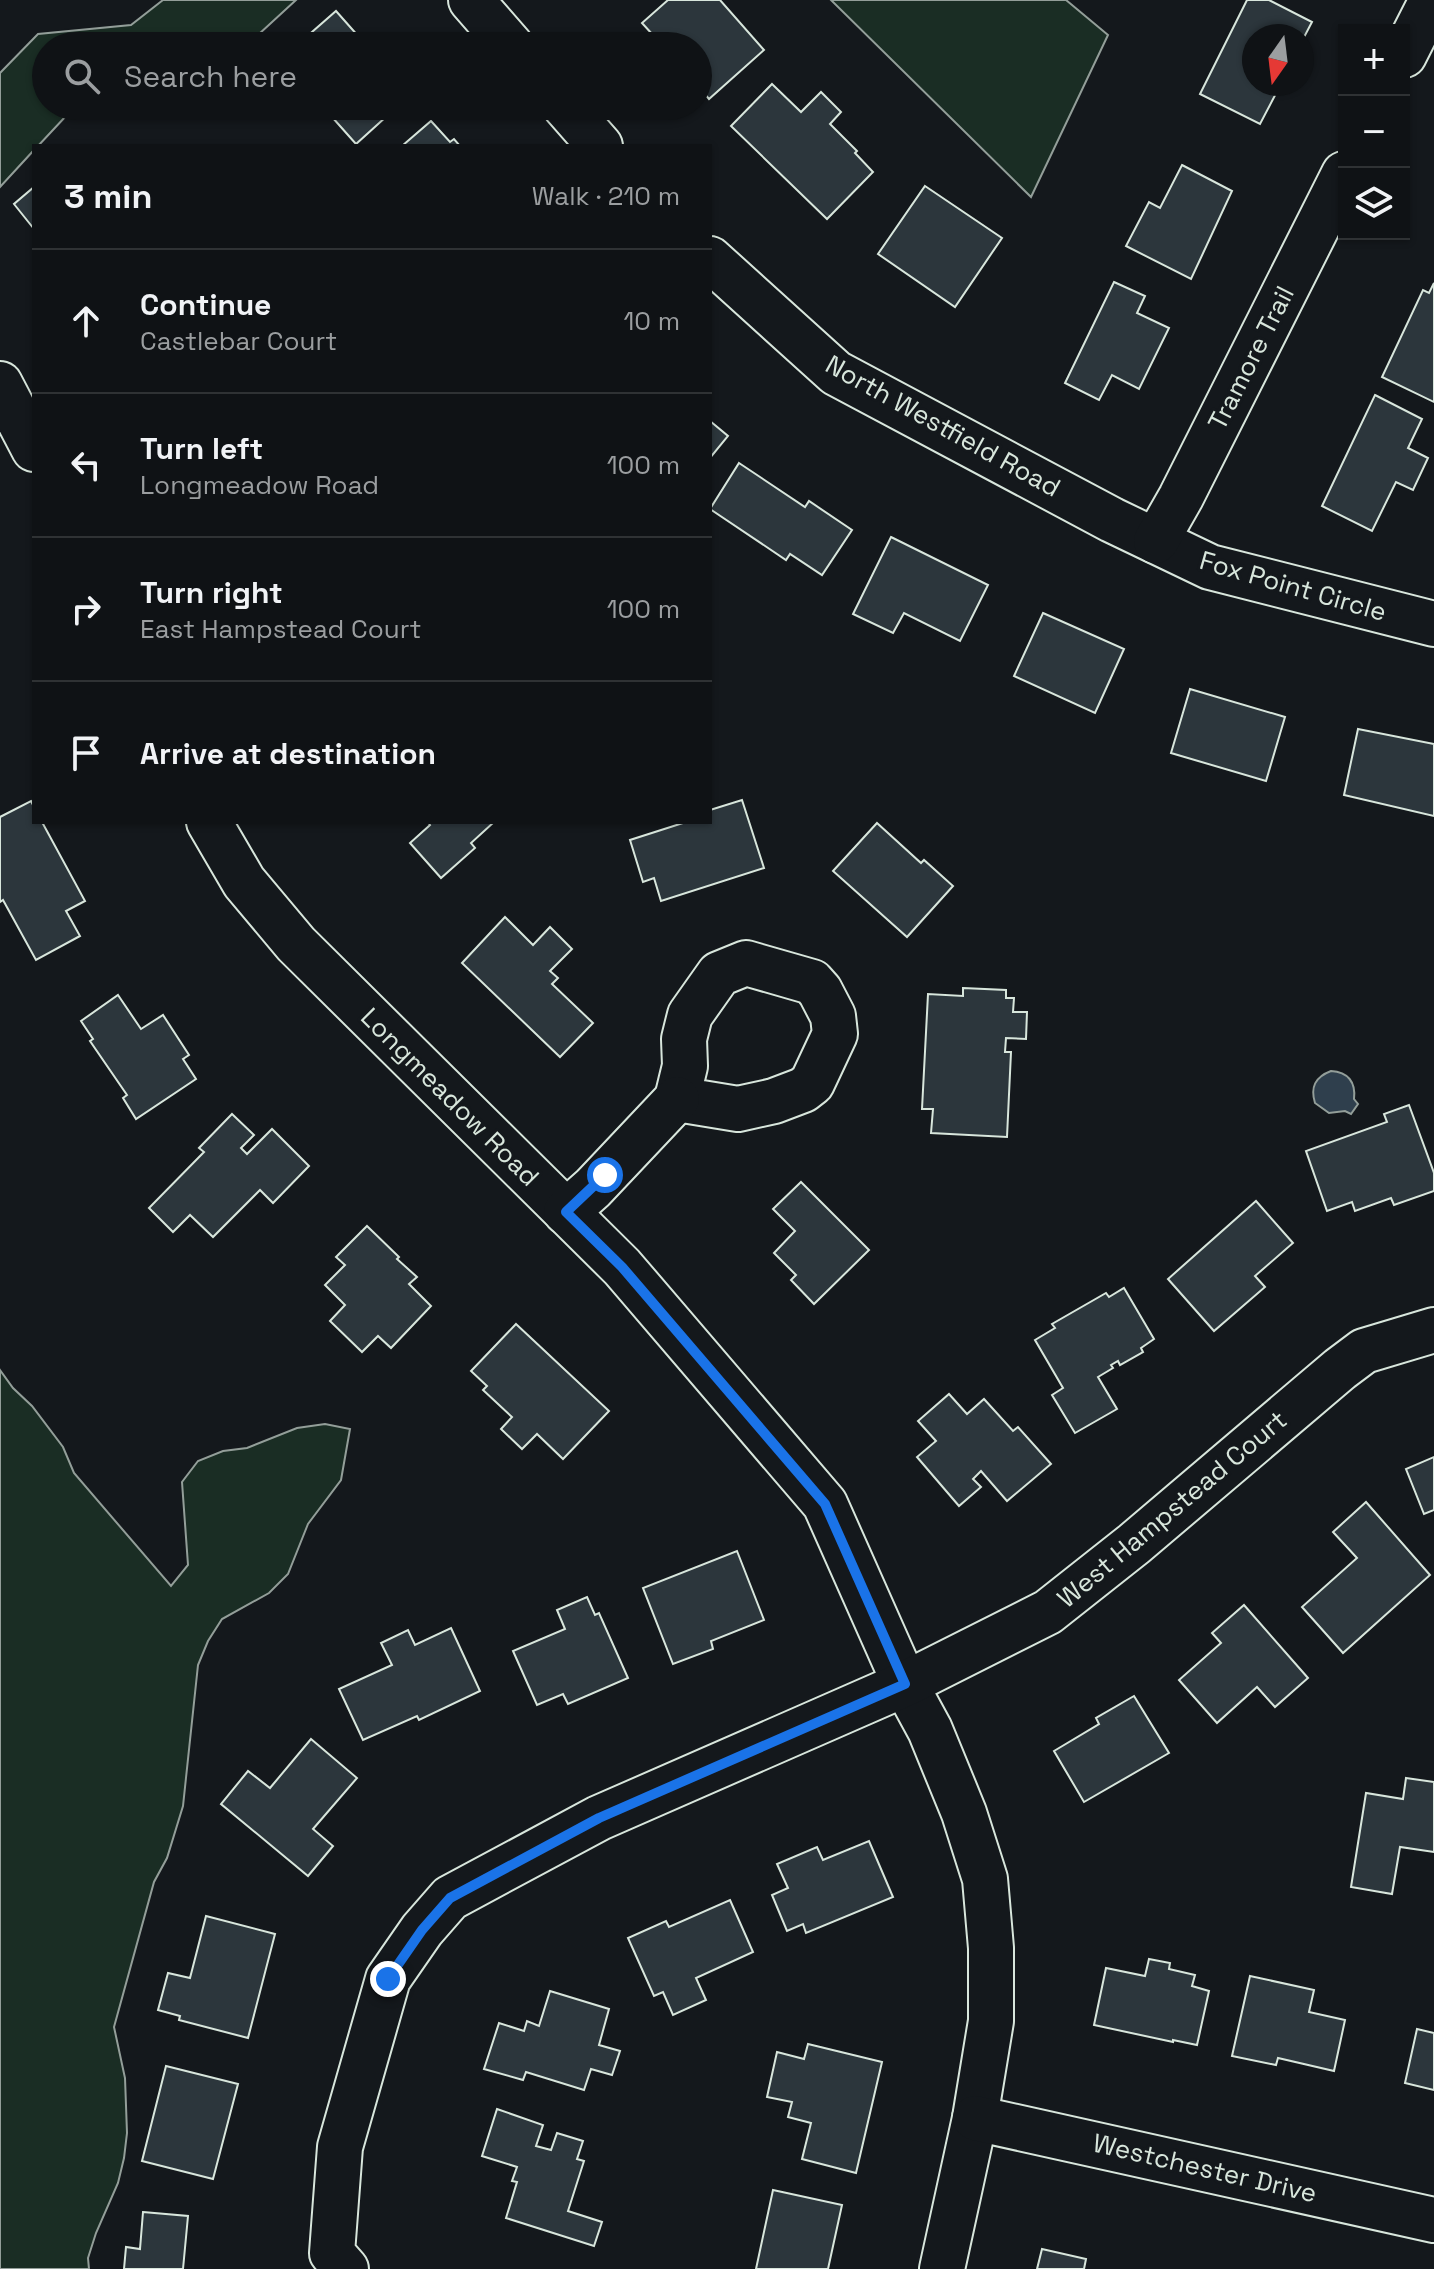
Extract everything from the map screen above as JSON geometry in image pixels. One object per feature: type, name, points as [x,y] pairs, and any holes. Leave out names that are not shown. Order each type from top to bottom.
[{"type":"street","points":[[471,0],[499,32]]},
{"type":"street","points":[[1410,43],[1432,0]]},
{"type":"street","points":[[577,120],[598,144]]},
{"type":"street","name":"Tramore Trail","points":[[1156,541],[1189,483],[1338,186]]},
{"type":"street","name":"North Westfield Road","points":[[712,261],[836,373],[1156,541]]},
{"type":"street","points":[[0,384],[32,445]]},
{"type":"street","name":"Fox Point Circle","points":[[1156,541],[1210,567],[1434,624]]},
{"type":"street","name":"Longmeadow Road","points":[[210,824],[244,882],[296,944],[622,1267],[825,1504],[905,1684]]},
{"type":"street","points":[[566,1212],[593,1188],[677,1099]]},
{"type":"street","name":"West Hampstead Court","points":[[346,2269],[332,2253],[340,2147],[388,1979],[422,1930],[450,1898],[599,1818],[905,1684],[1048,1612],[1364,1351],[1434,1330]]},
{"type":"street","points":[[905,1684],[936,1744],[964,1813],[985,1879],[991,1948],[991,2021],[975,2118],[942,2269]]},
{"type":"street","name":"Westchester Drive","points":[[975,2118],[1434,2220]]},
{"type":"green space","points":[[163,0],[296,0],[261,32],[59,32],[131,25]]},
{"type":"green space","points":[[831,0],[1066,0],[1108,35],[1031,197]]},
{"type":"green space","points":[[32,40],[32,120],[62,120],[40,144],[32,144],[32,152],[0,187],[0,73]]},
{"type":"green space","points":[[0,1370],[63,1447],[74,1473],[171,1586],[188,1565],[182,1482],[198,1461],[223,1451],[247,1448],[297,1428],[325,1424],[350,1429],[341,1480],[308,1524],[288,1574],[269,1593],[222,1619],[198,1665],[183,1806],[167,1858],[154,1882],[114,2027],[125,2078],[127,2133],[118,2183],[96,2233],[88,2258],[89,2269],[0,2269]]},
{"type":"water","points":[[1331,1071],[1342,1073],[1352,1083],[1354,1099],[1358,1104],[1351,1114],[1345,1111],[1329,1113],[1315,1103],[1315,1083]]},
{"type":"building","points":[[668,0],[720,0],[764,50],[712,96],[712,32],[650,32],[642,23]]},
{"type":"building","points":[[1247,0],[1269,0],[1312,22],[1242,24],[1242,96],[1275,96],[1260,124],[1200,94]]},
{"type":"building","points":[[336,11],[355,32],[312,32]]},
{"type":"building","points":[[772,84],[801,112],[821,92],[841,112],[830,124],[873,172],[827,219],[731,126]]},
{"type":"building","points":[[335,120],[383,120],[356,144]]},
{"type":"building","points":[[431,121],[450,142],[454,139],[458,144],[404,144]]},
{"type":"building","points":[[1182,165],[1232,191],[1191,279],[1126,246],[1149,202],[1160,208]]},
{"type":"building","points":[[925,186],[1002,238],[955,307],[878,254]]},
{"type":"building","points":[[32,189],[32,226],[14,204]]},
{"type":"building","points":[[1114,282],[1145,296],[1137,313],[1169,328],[1139,389],[1112,375],[1099,400],[1065,383]]},
{"type":"building","points":[[1434,283],[1434,402],[1382,377],[1423,290],[1429,293]]},
{"type":"building","points":[[1375,395],[1422,419],[1408,448],[1428,458],[1413,490],[1396,482],[1372,531],[1322,506]]},
{"type":"building","points":[[712,423],[728,436],[712,456]]},
{"type":"building","points":[[739,463],[805,507],[809,501],[852,530],[822,575],[790,554],[786,560],[712,510]]},
{"type":"building","points":[[891,537],[988,585],[960,641],[904,613],[893,633],[853,614]]},
{"type":"building","points":[[1043,613],[1124,649],[1095,713],[1014,676]]},
{"type":"building","points":[[1190,689],[1285,717],[1266,781],[1171,753]]},
{"type":"building","points":[[1358,729],[1434,744],[1434,816],[1344,795]]},
{"type":"building","points":[[742,800],[764,868],[661,901],[654,878],[643,882],[630,840],[680,824],[712,824],[712,809]]},
{"type":"building","points":[[31,801],[32,824],[43,824],[85,901],[66,911],[80,936],[36,960],[3,900],[0,902],[0,817]]},
{"type":"building","points":[[877,823],[921,863],[924,860],[953,886],[907,937],[833,871]]},
{"type":"building","points":[[492,824],[471,843],[475,848],[441,878],[410,843],[430,825]]},
{"type":"building","points":[[505,917],[533,945],[550,927],[572,949],[550,971],[558,978],[552,984],[593,1023],[560,1057],[462,963]]},
{"type":"building","points":[[963,988],[1006,990],[1006,998],[1014,998],[1013,1012],[1027,1012],[1026,1039],[1006,1038],[1005,1052],[1011,1052],[1007,1137],[931,1133],[933,1109],[922,1109],[928,994],[963,996]]},
{"type":"building","points":[[118,995],[141,1029],[163,1015],[189,1055],[183,1059],[196,1079],[136,1119],[123,1098],[127,1095],[90,1041],[93,1039],[81,1021]]},
{"type":"building","points":[[1409,1105],[1434,1173],[1434,1191],[1394,1205],[1391,1198],[1355,1211],[1352,1202],[1327,1211],[1306,1151],[1387,1122],[1384,1114]]},
{"type":"building","points":[[232,1114],[254,1135],[241,1148],[247,1154],[272,1129],[309,1166],[273,1203],[260,1190],[213,1237],[190,1215],[173,1232],[149,1208],[204,1152],[199,1148]]},
{"type":"building","points":[[801,1182],[869,1250],[814,1304],[791,1280],[796,1275],[774,1253],[795,1231],[773,1209]]},
{"type":"building","points":[[1256,1201],[1293,1243],[1255,1276],[1265,1287],[1214,1331],[1168,1279]]},
{"type":"building","points":[[367,1226],[417,1277],[409,1284],[431,1306],[391,1348],[378,1336],[362,1352],[330,1321],[345,1305],[325,1285],[345,1265],[336,1257]]},
{"type":"building","points":[[1124,1288],[1154,1339],[1141,1348],[1143,1352],[1120,1365],[1118,1361],[1098,1377],[1117,1409],[1075,1433],[1052,1395],[1063,1388],[1035,1340],[1055,1328],[1052,1324],[1106,1293],[1109,1297]]},
{"type":"building","points":[[516,1324],[609,1411],[563,1459],[537,1434],[522,1449],[501,1429],[512,1417],[483,1390],[487,1386],[471,1371]]},
{"type":"building","points":[[949,1394],[967,1414],[984,1399],[1013,1431],[1018,1427],[1051,1464],[1007,1501],[981,1471],[973,1479],[981,1487],[959,1506],[917,1457],[936,1441],[918,1421]]},
{"type":"building","points":[[1434,1457],[1434,1510],[1424,1514],[1406,1469]]},
{"type":"building","points":[[1366,1502],[1430,1575],[1343,1653],[1302,1607],[1357,1558],[1333,1532]]},
{"type":"building","points":[[737,1551],[764,1620],[711,1641],[713,1649],[673,1664],[643,1588]]},
{"type":"building","points":[[587,1597],[595,1615],[599,1613],[628,1678],[568,1704],[563,1694],[537,1705],[513,1651],[565,1629],[557,1610]]},
{"type":"building","points":[[1244,1605],[1308,1678],[1275,1707],[1257,1687],[1217,1723],[1179,1680],[1221,1643],[1212,1633]]},
{"type":"building","points":[[451,1628],[480,1691],[419,1720],[417,1716],[363,1740],[339,1689],[392,1665],[381,1643],[408,1630],[415,1645]]},
{"type":"building","points":[[1134,1696],[1169,1753],[1084,1802],[1054,1751],[1099,1724],[1096,1718]]},
{"type":"building","points":[[311,1739],[357,1778],[313,1829],[333,1846],[308,1876],[221,1804],[248,1771],[270,1788]]},
{"type":"building","points":[[1406,1778],[1434,1782],[1434,1852],[1400,1847],[1392,1894],[1351,1887],[1366,1793],[1403,1799]]},
{"type":"building","points":[[869,1841],[893,1897],[806,1933],[803,1924],[787,1931],[772,1895],[788,1888],[777,1864],[817,1847],[823,1860]]},
{"type":"building","points":[[730,1900],[753,1952],[696,1978],[706,2000],[673,2015],[663,1992],[654,1996],[628,1938],[666,1921],[669,1927]]},
{"type":"building","points":[[206,1916],[275,1934],[248,2038],[179,2020],[180,2016],[158,2010],[168,1973],[190,1978]]},
{"type":"building","points":[[1149,1959],[1170,1963],[1169,1969],[1195,1975],[1192,1986],[1209,1991],[1197,2045],[1094,2025],[1106,1968],[1145,1976]]},
{"type":"building","points":[[1250,1976],[1314,1990],[1309,2012],[1345,2020],[1334,2071],[1278,2058],[1276,2065],[1232,2056]]},
{"type":"building","points":[[550,1991],[609,2009],[599,2045],[620,2051],[612,2075],[591,2069],[584,2090],[526,2072],[523,2080],[484,2069],[499,2023],[524,2031],[527,2021],[539,2026]]},
{"type":"building","points":[[1417,2029],[1434,2033],[1434,2090],[1405,2083]]},
{"type":"building","points":[[808,2044],[882,2062],[856,2173],[802,2159],[811,2123],[788,2117],[792,2102],[767,2097],[777,2052],[804,2059]]},
{"type":"building","points":[[166,2066],[238,2084],[213,2179],[142,2161]]},
{"type":"building","points":[[497,2109],[543,2125],[536,2146],[551,2150],[557,2133],[583,2141],[577,2159],[584,2161],[568,2211],[602,2222],[594,2246],[506,2218],[517,2182],[512,2181],[517,2167],[482,2156]]},
{"type":"building","points":[[773,2190],[842,2205],[828,2269],[756,2269]]},
{"type":"building","points":[[143,2212],[188,2216],[183,2269],[124,2269],[126,2247],[140,2249]]},
{"type":"building","points":[[1042,2249],[1086,2259],[1084,2269],[1037,2269]]},
{"type":"route","points":[[388,1979],[422,1930],[450,1898],[599,1818],[905,1684],[825,1504],[622,1267],[566,1212],[605,1175]]}]
